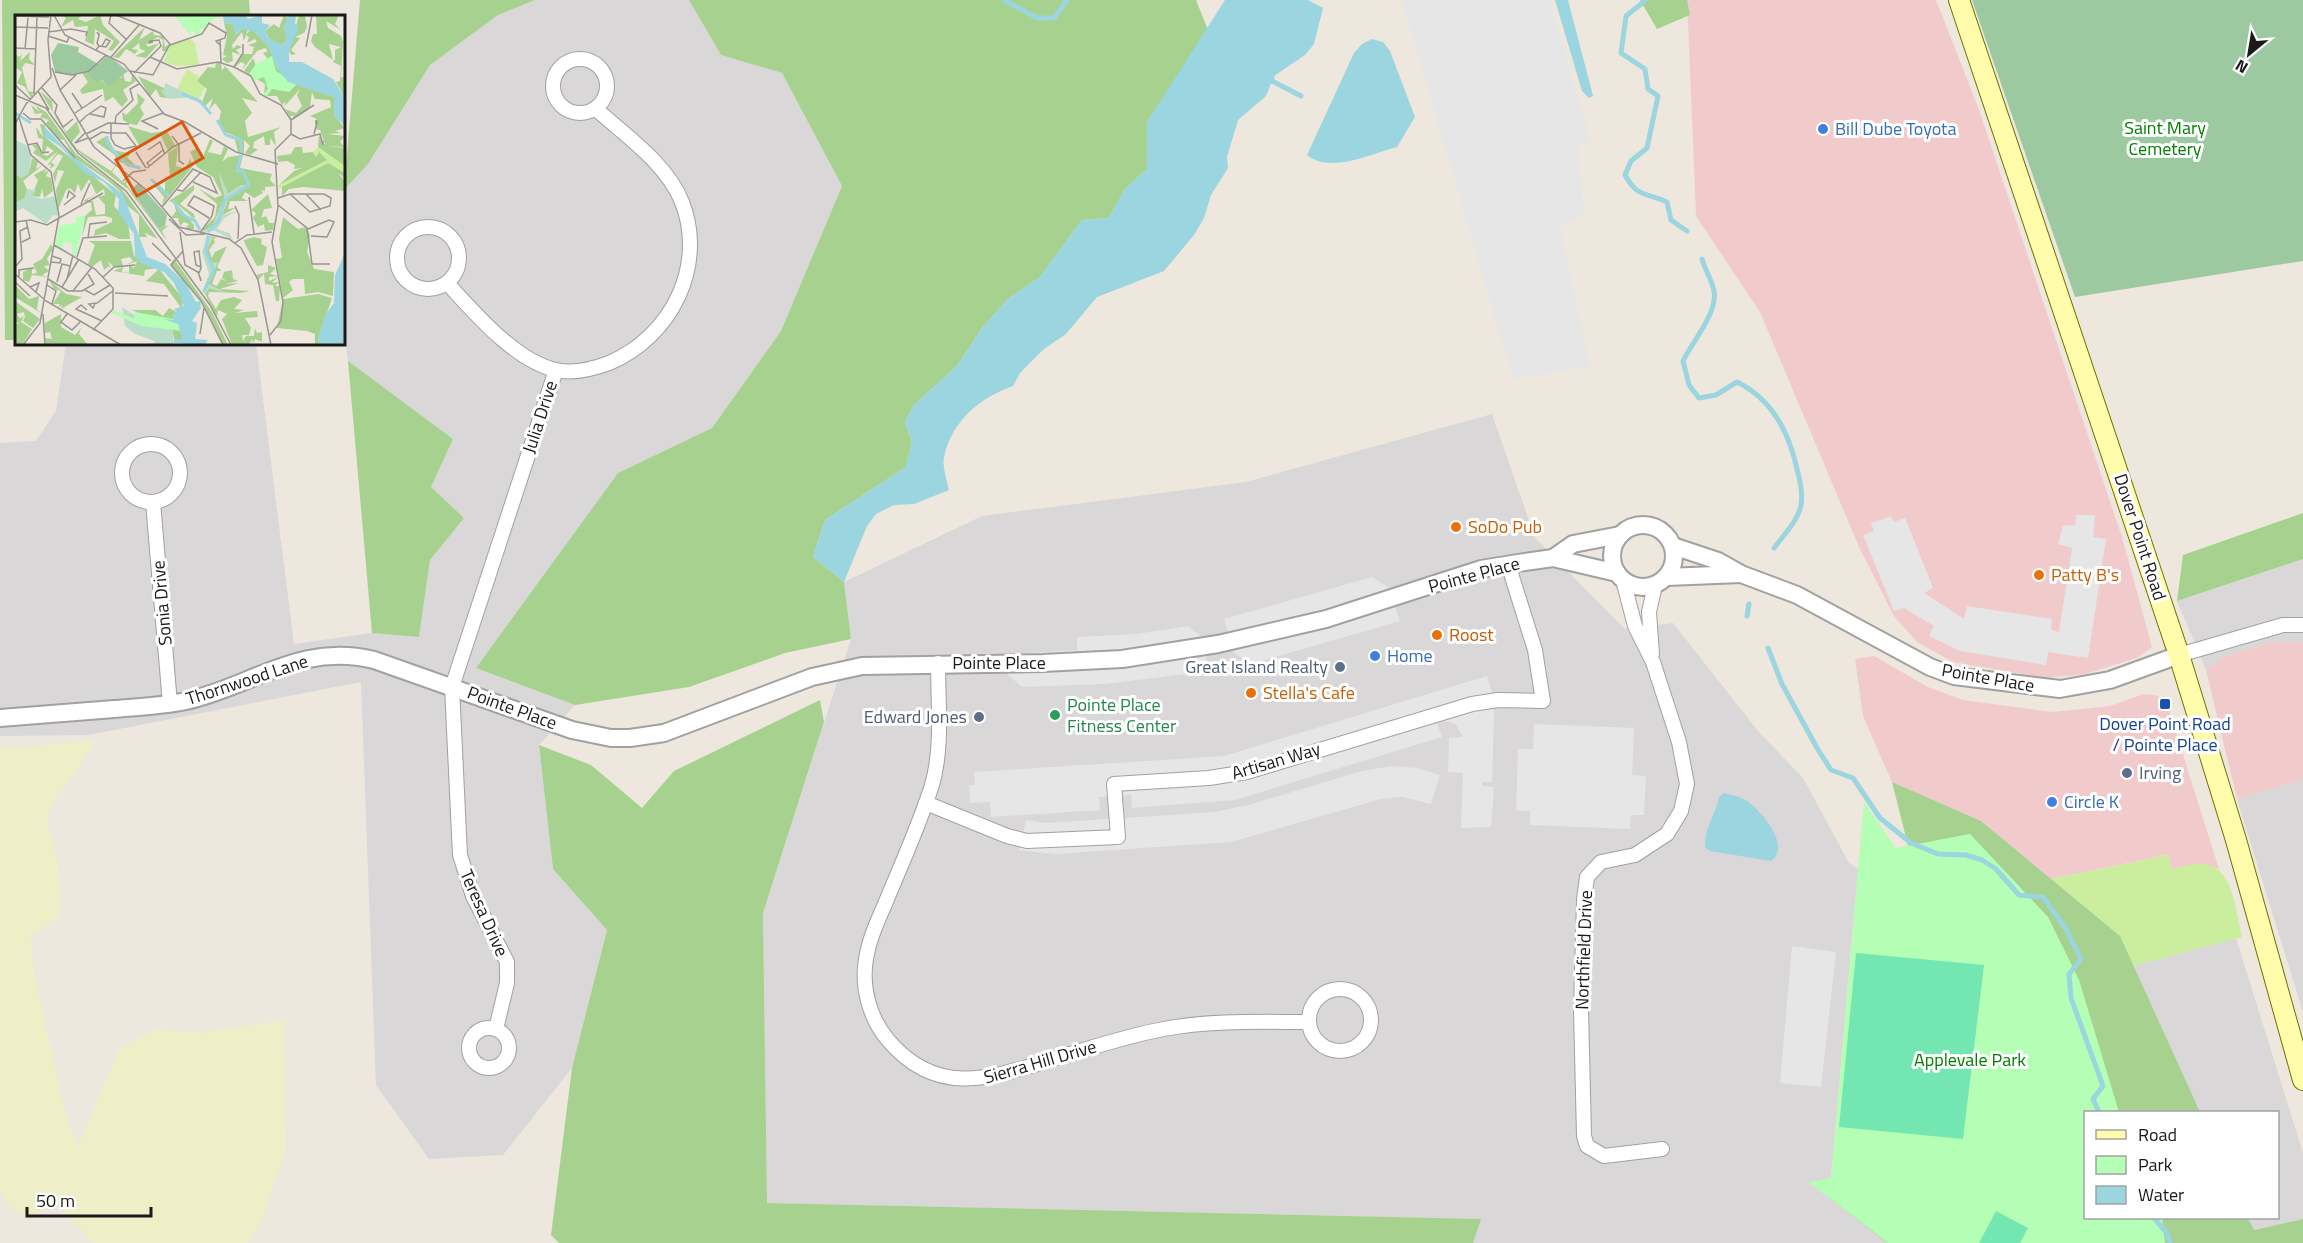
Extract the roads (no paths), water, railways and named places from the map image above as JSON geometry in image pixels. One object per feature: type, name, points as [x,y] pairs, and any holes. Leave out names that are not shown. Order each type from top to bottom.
[{"type":"main road","name":"Dover Point Road","points":[[1959,0],[2179,655],[2236,840],[2303,1080]]},
{"type":"street","points":[[577,59],[594,62],[606,76],[607,94],[596,109],[579,114],[570,112],[556,99],[553,82],[556,74],[568,62],[577,59]]},
{"type":"street","name":"Julia Drive","points":[[453,687],[556,370],[572,371],[603,365],[637,347],[664,321],[681,290],[688,271],[690,252],[687,217],[672,184],[647,155],[596,109]]},
{"type":"street","points":[[425,227],[444,231],[452,238],[459,256],[458,267],[447,283],[438,288],[417,287],[401,274],[397,254],[406,235],[425,227]]},
{"type":"street","points":[[447,283],[523,355],[556,370]]},
{"type":"street","points":[[147,444],[166,448],[178,461],[180,470],[176,488],[170,495],[153,502],[143,501],[127,490],[121,471],[130,452],[147,444]]},
{"type":"street","name":"Sonia Drive","points":[[153,502],[170,704]]},
{"type":"street","points":[[1636,525],[1652,525],[1665,533],[1673,546],[1674,562],[1660,581],[1638,586],[1620,576],[1612,557],[1615,541],[1636,525]]},
{"type":"street","name":"Pointe Place","points":[[1553,558],[1573,544],[1620,535]]},
{"type":"street","name":"Pointe Place","points":[[1673,546],[1718,561],[1742,574],[1797,595],[1929,667],[1954,676],[2060,689],[2110,680],[2179,655]]},
{"type":"street","name":"Pointe Place","points":[[453,687],[572,730],[601,737],[630,738],[664,733],[812,677],[837,670],[881,664],[1083,661],[1208,646],[1326,619],[1481,569],[1553,558],[1620,576]]},
{"type":"street","name":"Artisan Way","points":[[926,803],[1007,836],[1027,841],[1118,837],[1114,784],[1229,776],[1472,704],[1498,700],[1543,701],[1540,667],[1508,564]]},
{"type":"street","name":"Pointe Place","points":[[1660,581],[1742,574]]},
{"type":"street","name":"Northfield Drive","points":[[1620,576],[1635,626],[1653,662],[1679,742],[1686,770],[1685,798],[1674,823],[1655,844],[1635,855],[1601,862],[1587,877],[1584,900],[1582,1022],[1587,1146],[1604,1156],[1662,1149]]},
{"type":"street","name":"Northfield Drive","points":[[1653,662],[1649,612],[1660,581]]},
{"type":"street","points":[[2179,655],[2275,627],[2303,625]]},
{"type":"street","name":"Thornwood Lane","points":[[0,718],[170,704],[207,694],[267,670],[335,655],[354,655],[374,660],[453,687]]},
{"type":"street","name":"Sierra Hill Drive","points":[[938,663],[938,745],[932,784],[869,945],[865,977],[870,1009],[886,1038],[909,1060],[923,1069],[953,1079],[986,1079],[1123,1038],[1163,1029],[1198,1024],[1309,1022]]},
{"type":"street","name":"Teresa Drive","points":[[453,687],[460,855],[473,896],[507,962],[507,983],[496,1029]]},
{"type":"street","points":[[1332,990],[1352,992],[1360,997],[1370,1014],[1368,1033],[1362,1041],[1346,1050],[1326,1047],[1317,1041],[1309,1022],[1315,1002],[1332,990]]},
{"type":"water","points":[[1225,0],[1308,0],[1323,8],[1314,44],[1305,55],[1274,76],[1266,96],[1238,120],[1227,157],[1228,168],[1211,195],[1204,218],[1194,235],[1164,271],[1097,297],[1066,334],[1044,349],[1020,373],[1013,386],[989,397],[969,412],[953,432],[944,457],[949,490],[914,504],[894,505],[876,514],[867,526],[844,582],[813,557],[825,520],[906,467],[912,442],[905,422],[914,405],[957,366],[982,328],[1008,299],[1039,278],[1082,220],[1109,218],[1125,189],[1147,169],[1147,122]]},
{"type":"water","points":[[1555,0],[1568,0],[1593,96],[1589,98],[1582,91]]},
{"type":"water","points":[[1372,39],[1383,42],[1390,51],[1415,117],[1397,147],[1338,163],[1316,160],[1307,155],[1354,53],[1362,44]]},
{"type":"water","points":[[1724,793],[1747,801],[1766,820],[1776,838],[1778,847],[1777,855],[1771,861],[1710,851],[1705,847],[1706,834],[1719,797]]},
{"type":"waterway","points":[[1004,0],[1037,18],[1054,18],[1067,0]]},
{"type":"waterway","points":[[1646,0],[1626,16],[1621,53],[1645,69],[1648,89],[1658,96],[1647,148],[1631,161],[1625,175],[1638,191],[1667,202],[1671,220],[1687,231]]},
{"type":"waterway","points":[[1272,76],[1272,81],[1301,96]]},
{"type":"waterway","points":[[1702,259],[1713,287],[1714,299],[1709,317],[1683,361],[1689,385],[1699,398],[1716,395],[1737,382],[1749,389],[1769,407],[1784,430],[1794,455],[1802,501],[1794,522],[1774,548]]},
{"type":"waterway","points":[[1747,616],[1749,604]]},
{"type":"waterway","points":[[1768,648],[1782,684],[1831,770],[1853,778],[1880,818],[1911,843],[1938,854],[1966,855],[1982,860],[1996,869],[2019,895],[2043,897],[2066,929],[2081,959],[2069,974],[2071,998],[2103,1086],[2093,1099],[2099,1111]]},
{"type":"waterway","points":[[2155,1219],[2167,1233],[2170,1243]]},
{"type":"place","name":"Bill Dube Toyota","points":[[1823,129]]},
{"type":"place","name":"SoDo Pub","points":[[1456,527]]},
{"type":"place","name":"Patty B's","points":[[2039,575]]},
{"type":"place","name":"Roost","points":[[1437,635]]},
{"type":"place","name":"Home","points":[[1375,656]]},
{"type":"place","name":"Great Island Realty","points":[[1340,667]]},
{"type":"place","name":"Stella's Cafe","points":[[1251,693]]},
{"type":"place","name":"Dover Point Road / Pointe Place","points":[[2165,704]]},
{"type":"place","name":"Pointe Place Fitness Center","points":[[1055,715]]},
{"type":"place","name":"Edward Jones","points":[[979,717]]},
{"type":"place","name":"Irving","points":[[2127,773]]},
{"type":"place","name":"Circle K","points":[[2052,802]]},
{"type":"park label","name":"Saint Mary Cemetery","points":[[2165,138]]},
{"type":"park label","name":"Applevale Park","points":[[1970,1060]]}]
